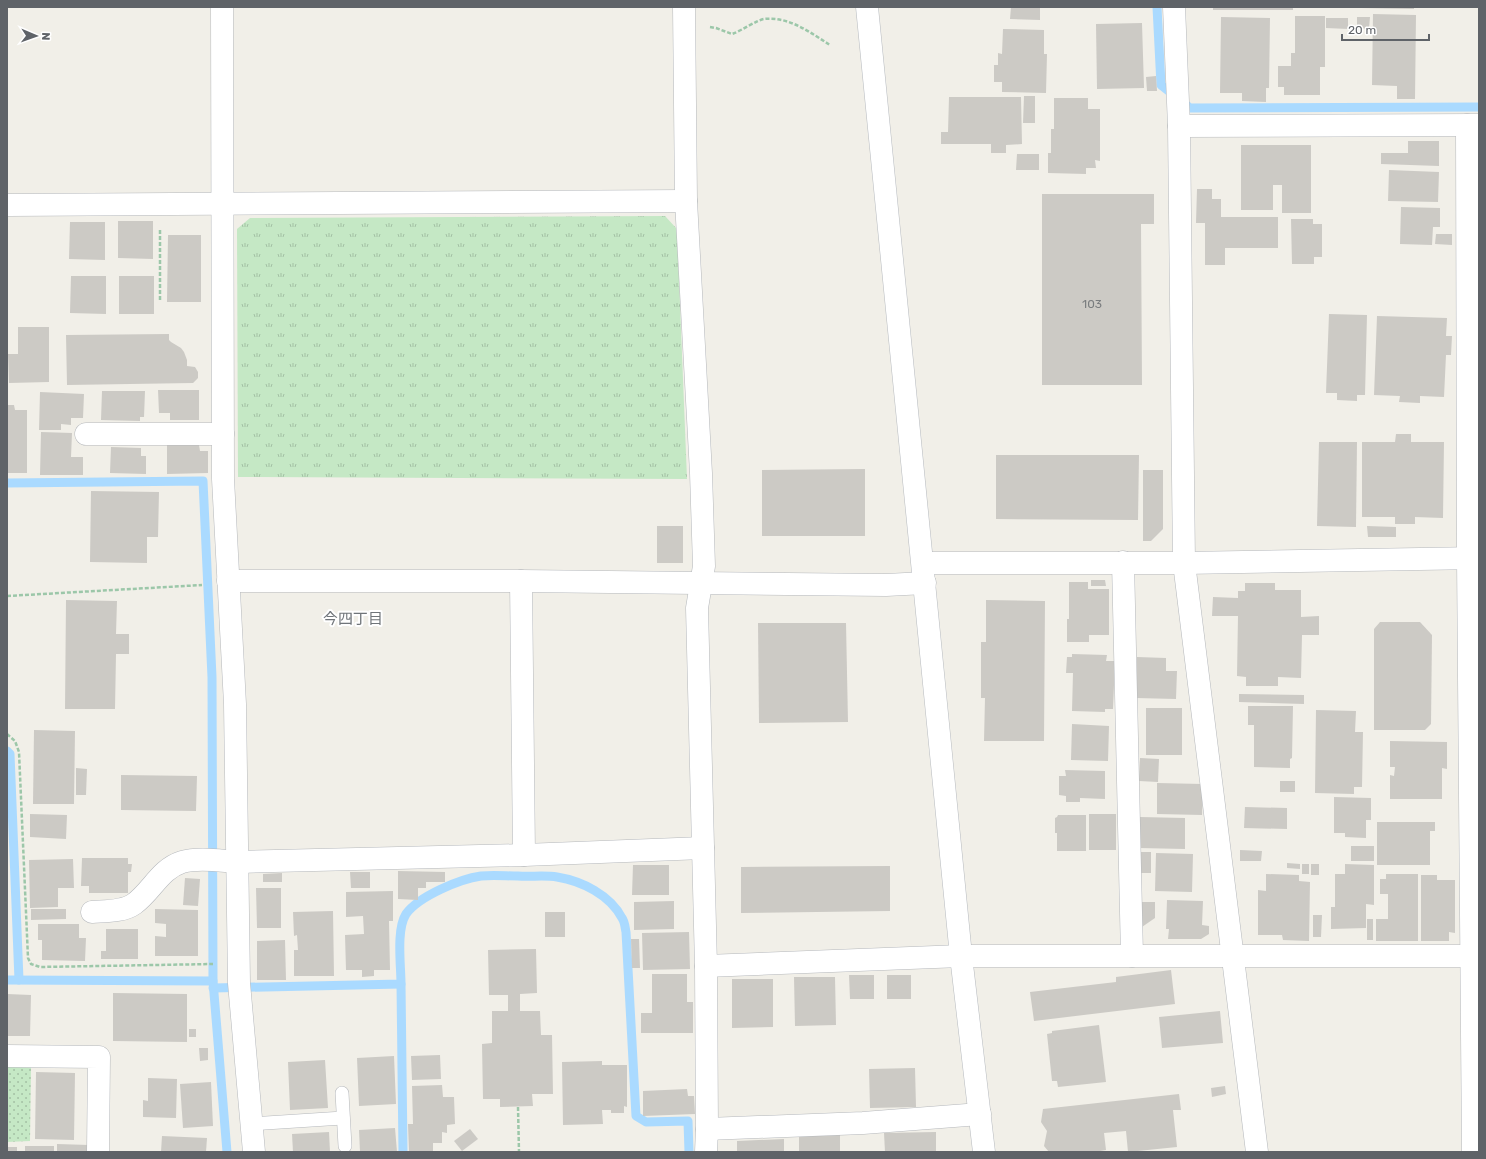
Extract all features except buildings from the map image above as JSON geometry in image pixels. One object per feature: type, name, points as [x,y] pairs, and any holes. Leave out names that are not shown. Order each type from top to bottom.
[{"type":"street","points":[[222,7],[223,478],[235,697],[232,862],[239,988],[254,1152]]},
{"type":"street","points":[[867,7],[961,956],[984,1152]]},
{"type":"street","points":[[1174,7],[1178,109],[1184,563],[1257,1152]]},
{"type":"street","points":[[684,17],[686,201],[701,473],[704,566],[698,608],[706,966],[706,1152]]},
{"type":"street","points":[[1178,109],[1473,125],[1476,956],[1473,1152]]},
{"type":"street","points":[[7,205],[222,205],[686,201]]},
{"type":"street","points":[[86,434],[223,434]]},
{"type":"street","points":[[228,581],[521,581],[886,585],[924,573],[1123,562],[1184,563],[1474,558]]},
{"type":"street","points":[[1123,562],[1132,956]]},
{"type":"street","points":[[521,581],[524,855]]},
{"type":"street","points":[[92,912],[123,909],[134,904],[165,870],[182,862],[199,860],[232,862],[524,855],[703,848]]},
{"type":"street","points":[[706,966],[961,956],[1476,956]]},
{"type":"street","points":[[7,1056],[100,1057],[98,1152]]},
{"type":"street","points":[[707,1129],[863,1123],[980,1114]]},
{"type":"lane","points":[[342,1093],[345,1146]]},
{"type":"lane","points":[[251,1124],[343,1118]]},
{"type":"path","points":[[684,17],[703,30],[709,27],[732,34],[763,19],[784,20],[803,28],[830,45]]},
{"type":"path","points":[[160,205],[160,300]]},
{"type":"path","points":[[7,596],[200,585]]},
{"type":"path","points":[[7,734],[15,741],[18,752],[28,958],[31,964],[40,967],[202,964]]},
{"type":"path","points":[[518,1107],[519,1152]]},
{"type":"green space","points":[[665,216],[677,229],[687,479],[238,477],[237,229],[250,218]]},
{"type":"green space","points":[[7,1067],[31,1067],[30,1141],[7,1142]]},
{"type":"waterway","points":[[1157,7],[1161,85],[1190,108],[1479,107]]},
{"type":"waterway","points":[[7,483],[203,481],[212,677],[213,981],[227,1152]]},
{"type":"waterway","points":[[7,751],[10,754],[19,980]]},
{"type":"waterway","points":[[213,988],[401,984],[400,938],[403,921],[406,914],[412,907],[440,889],[481,876],[552,876],[576,882],[603,896],[617,910],[624,923],[626,932],[636,1116],[646,1122],[688,1121],[689,1152]]},
{"type":"waterway","points":[[7,980],[213,981]]},
{"type":"waterway","points":[[401,984],[403,1152]]},
{"type":"district","name":"今四丁目","points":[[353,619]]}]
